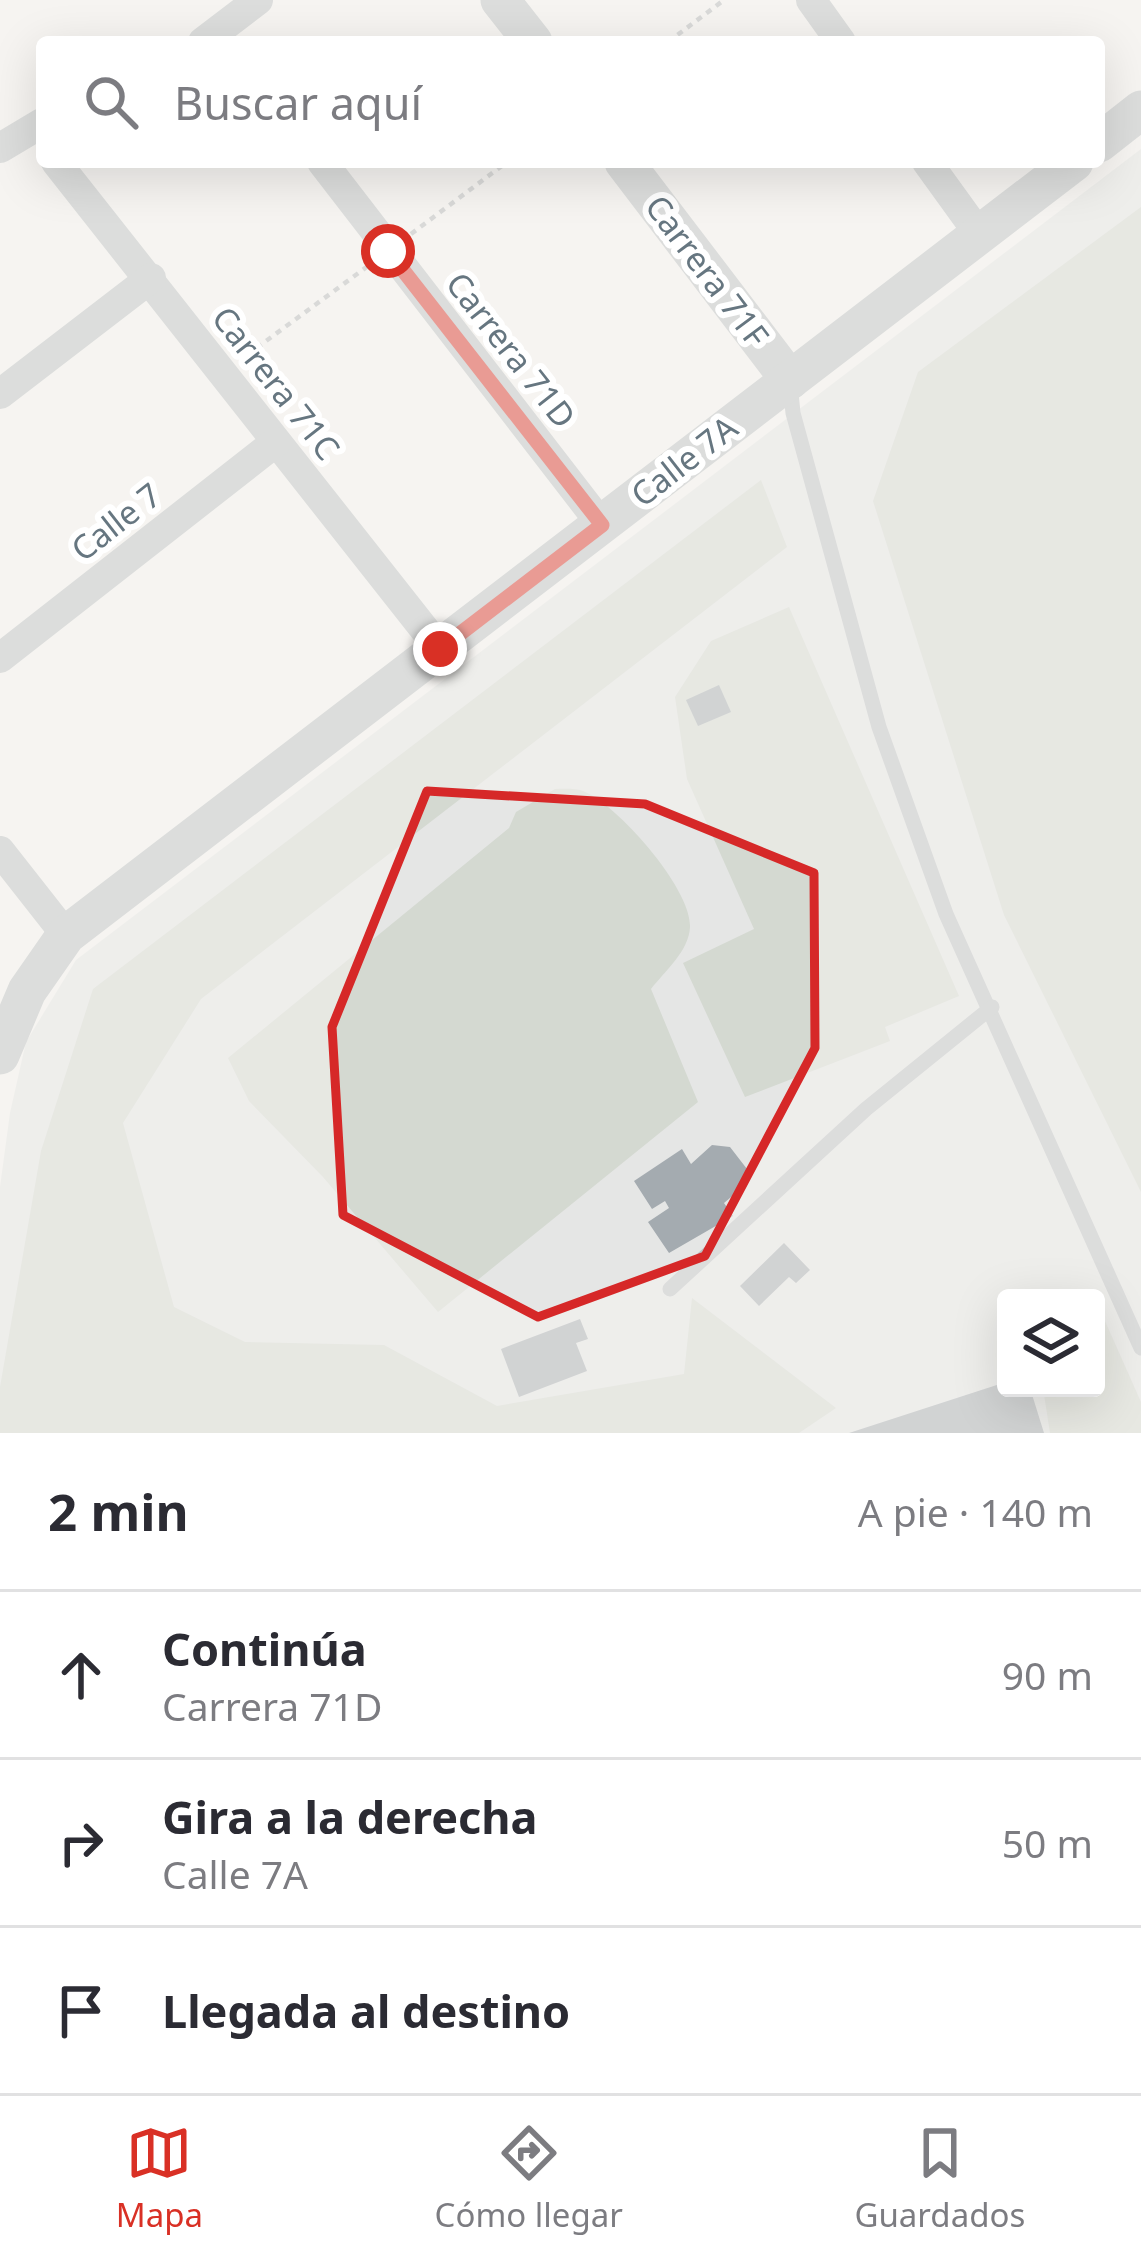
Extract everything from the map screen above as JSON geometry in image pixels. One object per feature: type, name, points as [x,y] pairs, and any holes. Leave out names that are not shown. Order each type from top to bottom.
[{"type":"street","points":[[221,36],[259,0]]},
{"type":"street","points":[[500,0],[527,36]]},
{"type":"street","points":[[811,0],[837,36]]},
{"type":"street","points":[[1105,137],[1141,110]]},
{"type":"street","points":[[0,148],[36,132]]},
{"type":"street","name":"Carrera 71C","points":[[61,168],[440,649]]},
{"type":"street","name":"Carrera 71D","points":[[326,168],[602,525]]},
{"type":"street","name":"Carrera 71F","points":[[629,168],[790,380]]},
{"type":"street","points":[[931,168],[980,234]]},
{"type":"street","name":"Calle 7A","points":[[0,1055],[27,991],[66,935],[1066,168]]},
{"type":"street","points":[[0,394],[151,278]]},
{"type":"street","name":"Calle 7","points":[[0,658],[276,442]]},
{"type":"street","points":[[0,851],[66,935]]},
{"type":"lane","points":[[790,380],[793,413],[879,727],[946,914],[992,1007],[1141,1348]]},
{"type":"lane","points":[[670,1289],[782,1183],[961,1028],[992,1007]]},
{"type":"lane","points":[[1105,1298],[1116,1295]]},
{"type":"path","points":[[676,36],[724,0]]},
{"type":"path","points":[[220,375],[499,168]]},
{"type":"highlighted area","points":[[427,791],[645,804],[814,873],[815,1048],[705,1256],[538,1317],[343,1215],[332,1027]]},
{"type":"shaded area","points":[[1141,149],[1141,1433],[0,1433],[0,1187],[26,1042],[76,960]]},
{"type":"shaded area","points":[[1141,207],[1141,1192],[1004,915],[873,501],[918,372]]},
{"type":"shaded area","points":[[761,480],[787,547],[201,999],[123,1123],[174,1307],[245,1342],[384,1345],[497,1406],[684,1374],[692,1298],[836,1408],[799,1433],[0,1433],[0,1387],[41,1151],[93,989]]},
{"type":"shaded area","points":[[789,607],[959,996],[885,1027],[890,1041],[745,1097],[683,963],[754,929],[687,779],[675,697],[711,641]]},
{"type":"shaded area","points":[[555,789],[583,791],[614,812],[650,850],[679,892],[689,936],[651,989],[698,1102],[438,1312],[323,1177],[249,1101],[228,1058],[509,828],[516,812]]},
{"type":"shaded area","points":[[1105,1321],[1141,1402],[1141,1433],[1050,1433],[1044,1397],[1105,1397]]},
{"type":"building","points":[[719,685],[731,712],[698,726],[686,700]]},
{"type":"building","points":[[712,1145],[730,1147],[747,1169],[743,1187],[724,1203],[733,1216],[669,1253],[648,1222],[669,1208],[665,1201],[652,1209],[634,1181],[682,1149],[691,1164]]},
{"type":"building","points":[[784,1243],[810,1270],[796,1283],[789,1277],[759,1306],[740,1286]]},
{"type":"building","points":[[580,1319],[588,1339],[576,1343],[587,1371],[519,1397],[501,1349]]},
{"type":"building","points":[[997,1385],[997,1397],[1033,1397],[1044,1433],[849,1433]]},
{"type":"route","points":[[388,251],[602,525],[440,649]]}]
